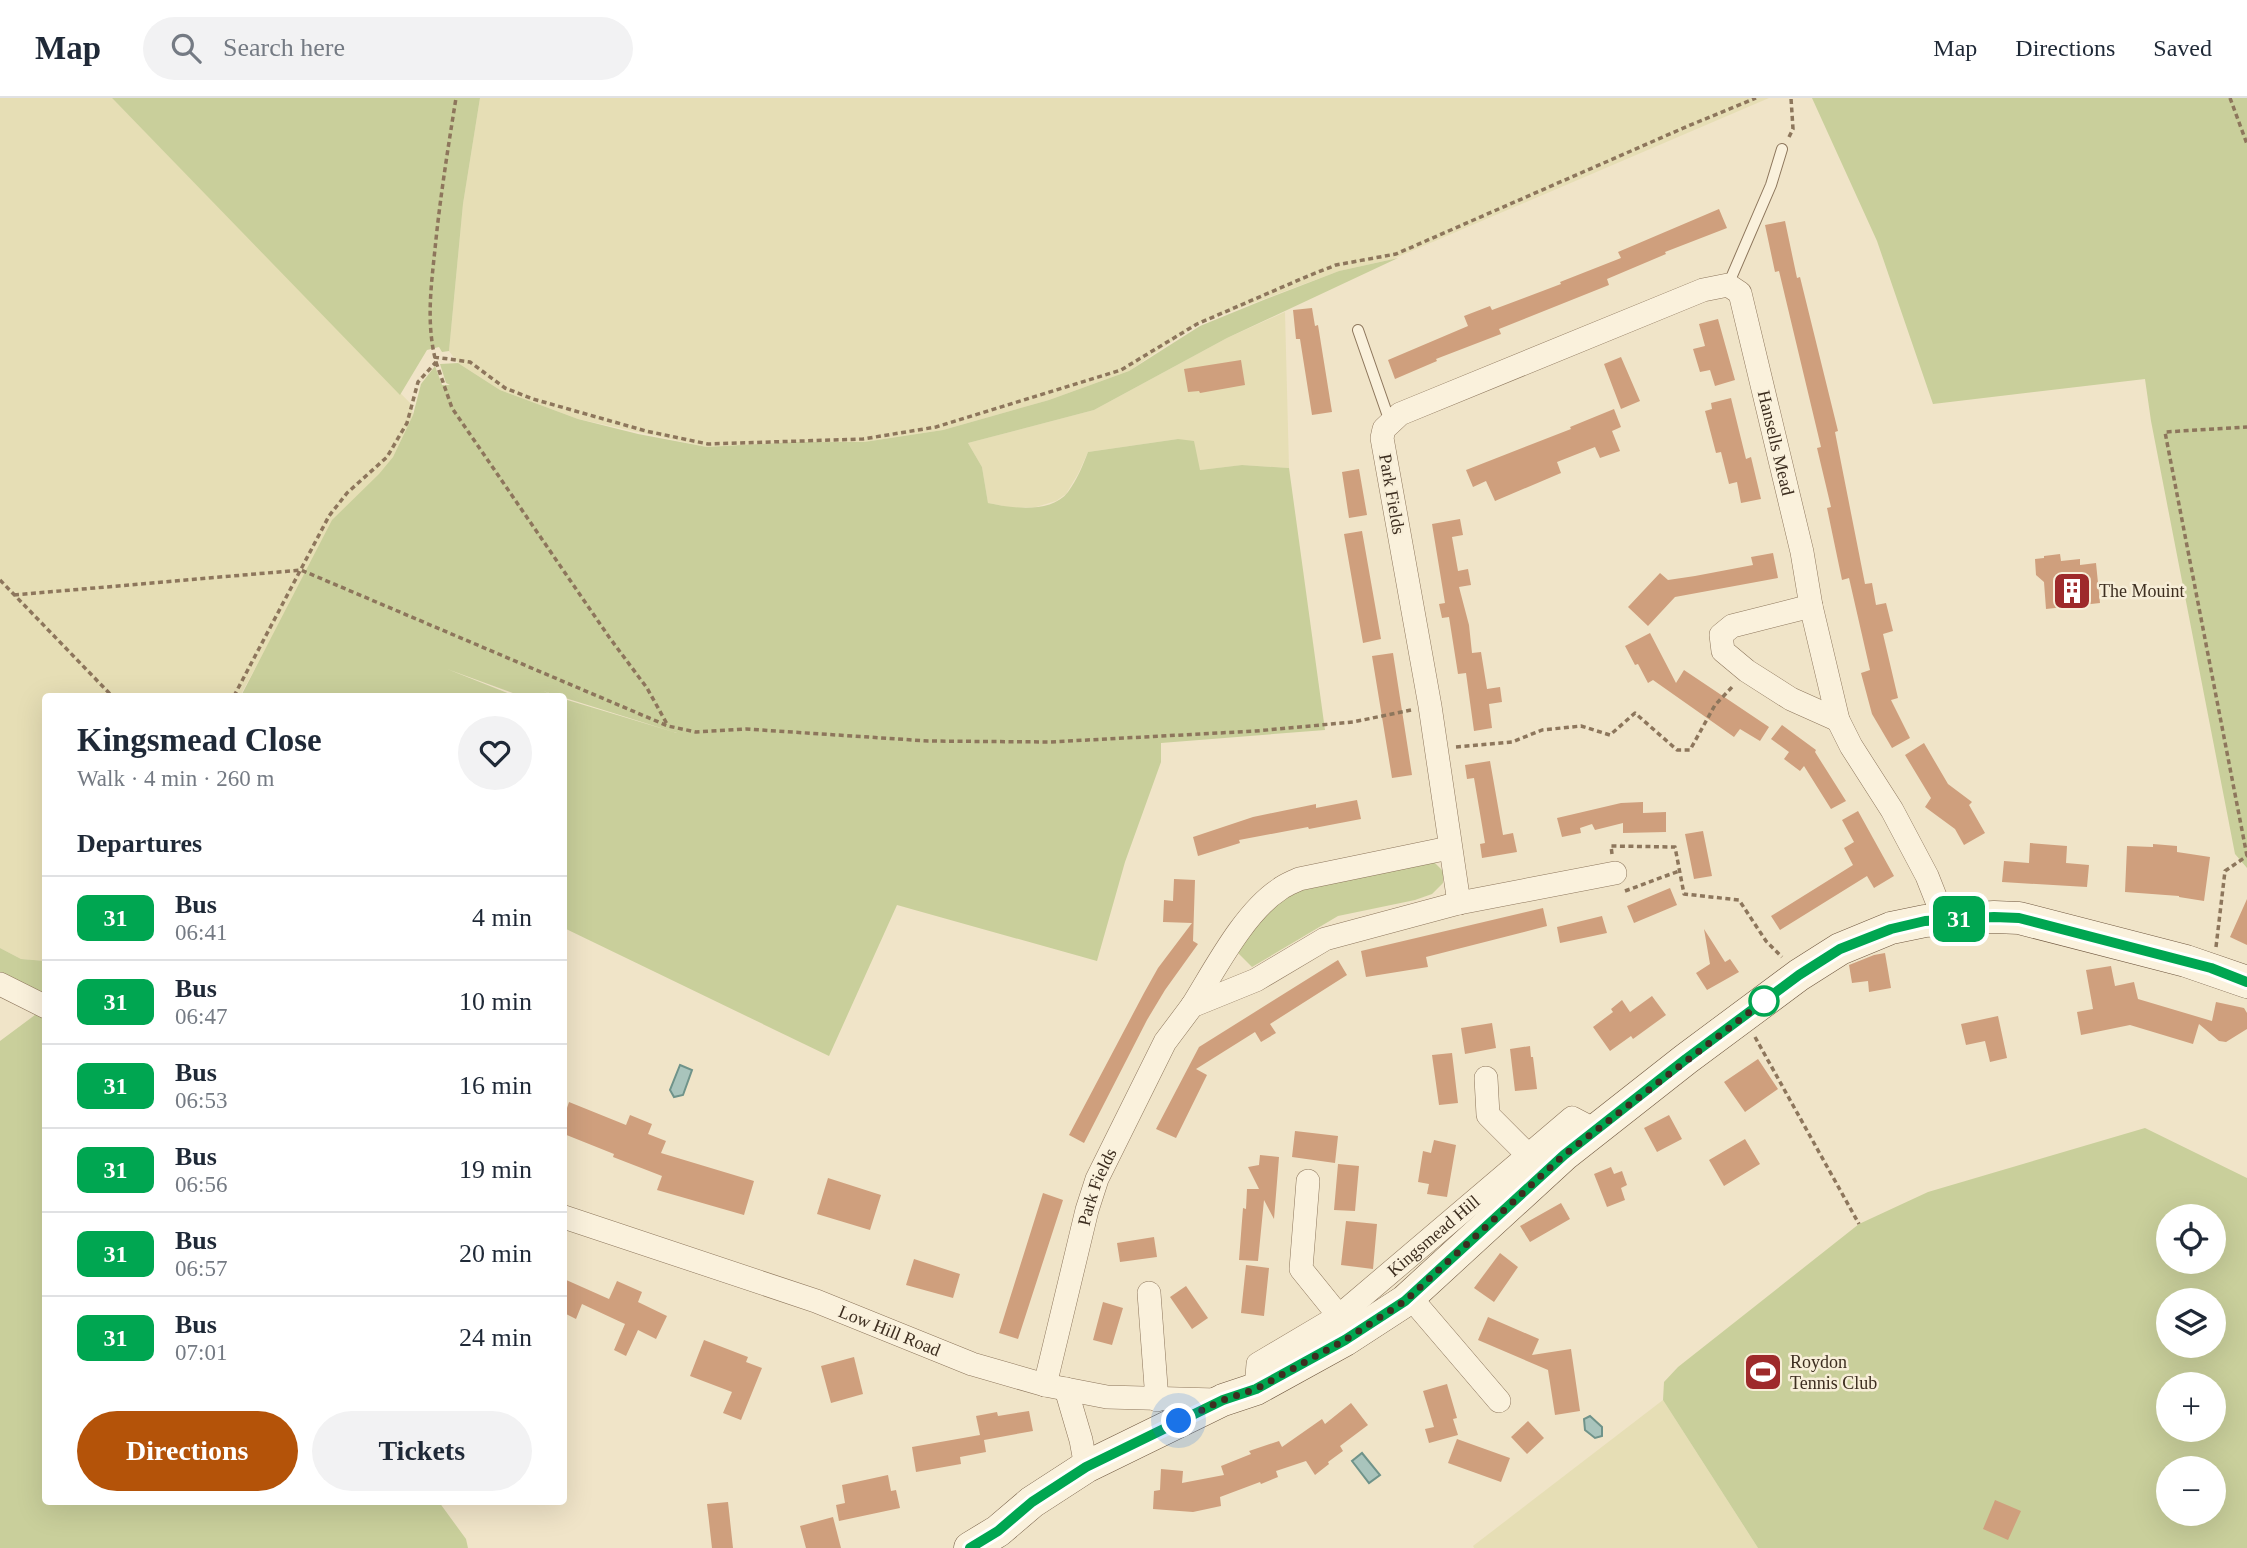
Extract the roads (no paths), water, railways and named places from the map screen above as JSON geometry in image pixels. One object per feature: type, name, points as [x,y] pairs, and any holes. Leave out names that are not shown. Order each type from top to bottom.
[{"type":"main road","points":[[970,1548],[998,1531],[1032,1502],[1086,1467],[1223,1400],[1256,1389],[1345,1340],[1410,1297],[1564,1155],[1686,1059],[1799,975],[1840,949],[1891,929],[1925,921],[2019,918],[2211,968],[2247,982]]},
{"type":"street","points":[[1390,422],[1400,414],[1690,295],[1728,285]]},
{"type":"street","name":"Hansells Mead","points":[[1728,285],[1740,293],[1839,720],[1851,746],[1892,810],[1927,876],[1944,919]]},
{"type":"street","name":"Park Fields","points":[[1390,422],[1384,429],[1382,438],[1430,706],[1459,903]]},
{"type":"street","points":[[1811,606],[1732,626],[1721,635],[1723,651],[1747,671],[1791,699],[1839,720]]},
{"type":"street","name":"Park Fields","points":[[1056,1387],[1087,1210],[1097,1179],[1165,1042],[1192,1006],[1228,949],[1261,904],[1279,889],[1299,879],[1449,848]]},
{"type":"street","points":[[1192,1006],[1256,980],[1325,939],[1459,903],[1615,873]]},
{"type":"street","points":[[1228,949],[1239,968],[1256,980]]},
{"type":"street","points":[[0,984],[42,1005]]},
{"type":"street","points":[[1486,1077],[1488,1115],[1528,1155]]},
{"type":"street","name":"Kingsmead Hill","points":[[1256,1389],[1258,1364],[1339,1316],[1572,1118],[1595,1130]]},
{"type":"street","points":[[1308,1181],[1301,1269],[1339,1316]]},
{"type":"street","name":"Low Hill Road","points":[[567,1218],[816,1301],[972,1364],[1056,1387],[1107,1397],[1223,1400]]},
{"type":"street","points":[[1149,1293],[1157,1400]]},
{"type":"street","points":[[1410,1297],[1499,1401]]},
{"type":"street","points":[[1056,1387],[1081,1440],[1086,1467]]},
{"type":"lane","points":[[1728,285],[1771,185],[1782,149]]},
{"type":"lane","points":[[1358,330],[1390,422]]},
{"type":"water","points":[[680,1065],[692,1070],[683,1095],[674,1097],[670,1090]]},
{"type":"water","points":[[1590,1416],[1602,1427],[1602,1436],[1595,1438],[1585,1430],[1584,1419]]},
{"type":"water","points":[[1362,1453],[1380,1475],[1369,1483],[1352,1461]]},
{"type":"place","name":"The Mouint","points":[[2072,591]]},
{"type":"place","name":"Roydon Tennis Club","points":[[1763,1372]]}]
